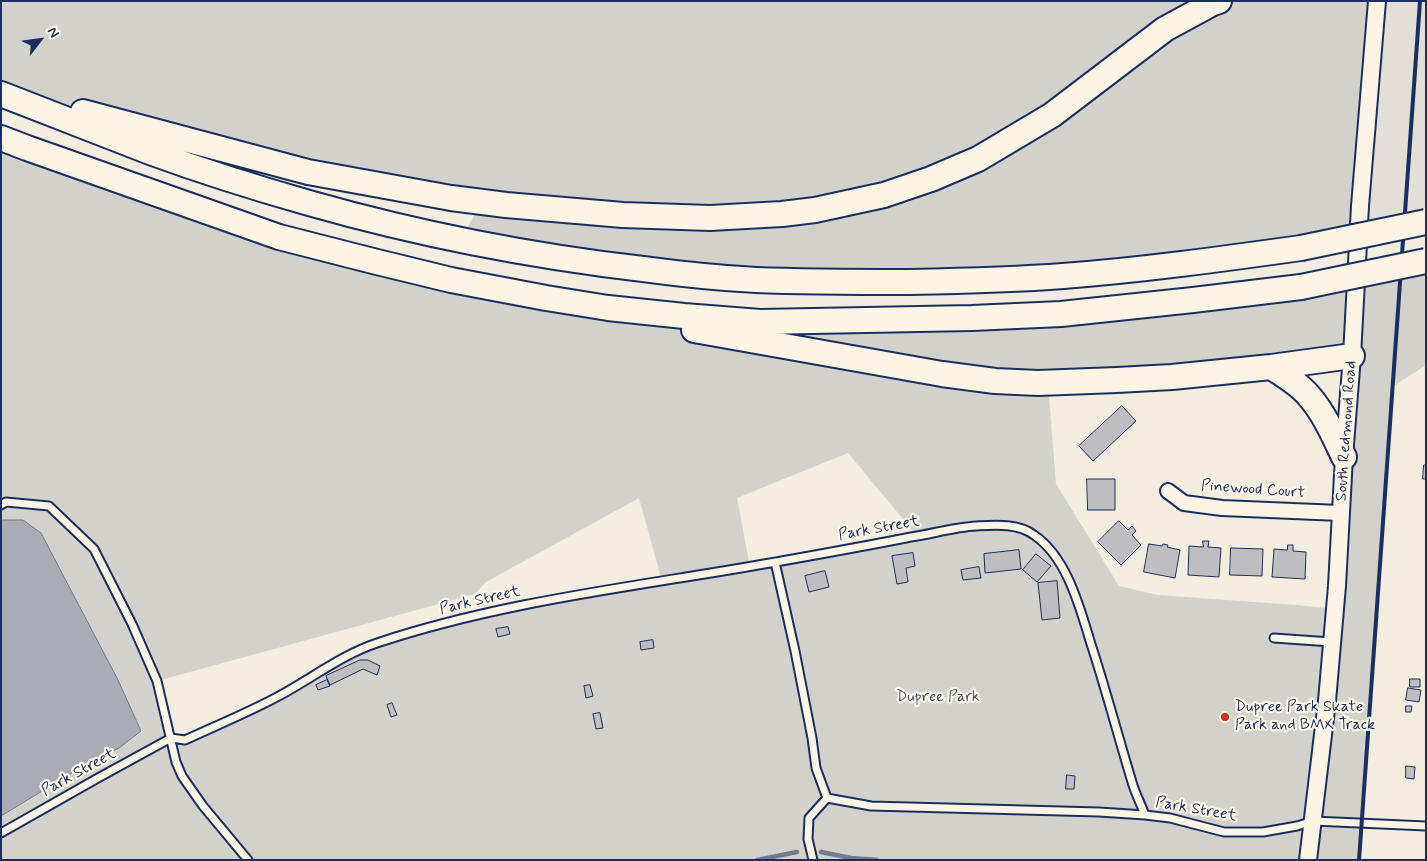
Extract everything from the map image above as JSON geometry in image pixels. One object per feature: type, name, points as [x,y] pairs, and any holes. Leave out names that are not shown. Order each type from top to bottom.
[{"type":"highway","points":[[1,92],[74,109],[308,172],[451,198],[608,214],[710,218],[745,217],[815,210],[884,195],[931,179],[978,159],[1052,115],[1165,29],[1219,1]]},
{"type":"highway","points":[[1,92],[152,152],[233,180],[379,221],[460,240],[547,256],[627,268],[754,280],[978,281],[1142,269],[1301,248],[1426,222]]},
{"type":"highway","points":[[1,138],[279,237],[373,262],[451,280],[546,298],[608,308],[684,316],[760,322],[972,318],[1061,314],[1301,287],[1426,261]]},
{"type":"highway","points":[[608,308],[704,332],[942,374],[995,381],[1038,382],[1172,377],[1271,367],[1352,356]]},
{"type":"highway","points":[[1271,367],[1309,395],[1328,424],[1344,457]]},
{"type":"street","name":"South Redmond Road","points":[[1308,860],[1337,586],[1360,206],[1377,1]]},
{"type":"street","name":"Pinewood Court","points":[[1168,491],[1184,503],[1222,508],[1340,513]]},
{"type":"lane","points":[[1,505],[6,502],[49,506],[94,549],[132,624],[157,681],[176,762],[182,776],[202,806],[248,860]]},
{"type":"lane","name":"Park Street","points":[[1,833],[171,738],[185,740],[277,697],[347,656],[372,644],[484,612],[973,526],[1012,526],[1024,529],[1046,544],[1056,558],[1070,582],[1101,674],[1133,786],[1146,815],[1170,818],[1224,832],[1263,832],[1313,821],[1426,826]]},
{"type":"lane","points":[[775,562],[797,661],[816,768],[826,798]]},
{"type":"lane","points":[[1274,638],[1332,642]]},
{"type":"lane","points":[[826,798],[871,806],[1146,815]]},
{"type":"lane","points":[[813,860],[808,839],[809,818],[826,798]]},
{"type":"shaded area","points":[[1377,1],[1426,1],[1426,223],[1358,237]]},
{"type":"shaded area","points":[[23,520],[41,533],[118,680],[141,731],[119,748],[80,768],[1,816],[1,521]]},
{"type":"green space","points":[[1,1],[1377,1],[1358,237],[1301,248],[866,282],[460,240],[482,202],[1,91]]},
{"type":"green space","name":"Dupree Park","points":[[1,138],[279,237],[608,308],[972,318],[1426,261],[1426,365],[1394,386],[1359,860],[1,860]],"holes":[[[1352,356],[1335,609],[1158,595],[1119,586],[1056,484],[1048,383]],[[848,453],[917,536],[750,567],[737,498]],[[639,498],[662,581],[484,612],[347,656],[277,697],[185,740],[171,738],[157,681],[475,594],[486,582]]]},
{"type":"building","points":[[1122,406],[1136,421],[1093,461],[1079,446]]},
{"type":"building","points":[[1424,465],[1426,465],[1426,479],[1423,479]]},
{"type":"building","points":[[1087,479],[1115,479],[1115,510],[1088,510]]},
{"type":"building","points":[[1119,521],[1128,530],[1132,526],[1136,531],[1132,535],[1141,545],[1121,565],[1098,542]]},
{"type":"building","points":[[1203,541],[1209,541],[1208,547],[1221,548],[1219,577],[1188,575],[1189,546],[1203,547]]},
{"type":"building","points":[[1149,544],[1162,546],[1163,544],[1180,550],[1175,578],[1144,572]]},
{"type":"building","points":[[1288,545],[1293,545],[1293,551],[1306,552],[1305,579],[1272,577],[1274,549],[1287,550]]},
{"type":"building","points":[[1231,548],[1263,549],[1262,576],[1230,575]]},
{"type":"building","points":[[1019,550],[1021,569],[985,573],[984,554]]},
{"type":"building","points":[[913,553],[915,566],[906,568],[908,582],[897,584],[892,556]]},
{"type":"building","points":[[1036,554],[1051,566],[1037,582],[1023,570]]},
{"type":"building","points":[[979,567],[981,578],[963,580],[961,570]]},
{"type":"building","points":[[825,571],[829,587],[809,592],[805,576]]},
{"type":"building","points":[[1057,581],[1060,618],[1042,620],[1038,583]]},
{"type":"building","points":[[508,627],[510,634],[498,637],[496,629]]},
{"type":"building","points":[[653,640],[654,648],[641,650],[640,642]]},
{"type":"building","points":[[360,660],[368,660],[380,666],[377,675],[363,669],[330,685],[326,676]]},
{"type":"building","points":[[1410,679],[1420,679],[1420,687],[1410,687]]},
{"type":"building","points":[[327,680],[330,686],[318,690],[316,685]]},
{"type":"building","points":[[590,685],[593,696],[586,698],[584,686]]},
{"type":"building","points":[[1408,688],[1421,690],[1419,702],[1406,700]]},
{"type":"building","points":[[392,703],[397,715],[391,717],[387,705]]},
{"type":"building","points":[[1406,706],[1412,706],[1411,712],[1406,712]]},
{"type":"building","points":[[600,713],[603,728],[596,729],[593,714]]},
{"type":"building","points":[[1406,766],[1415,767],[1414,779],[1406,778]]},
{"type":"building","points":[[1067,775],[1075,776],[1074,789],[1066,789]]},
{"type":"waterway","points":[[757,860],[797,852]]},
{"type":"waterway","points":[[821,852],[851,858],[877,860]]},
{"type":"railway","points":[[1359,860],[1420,1]]},
{"type":"place","name":"Dupree Park Skate Park and BMX Track","points":[[1225,717]]}]
